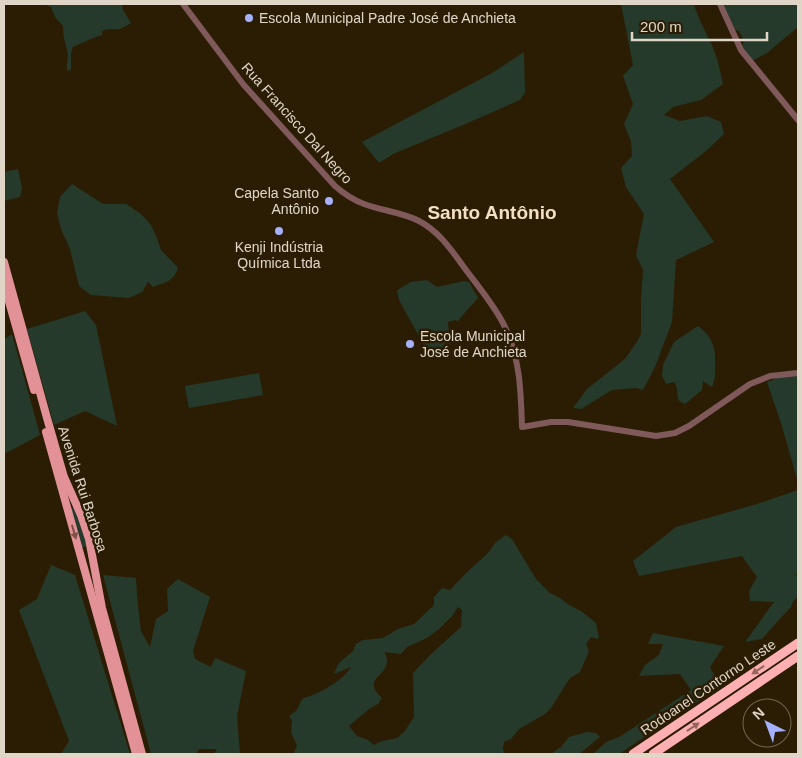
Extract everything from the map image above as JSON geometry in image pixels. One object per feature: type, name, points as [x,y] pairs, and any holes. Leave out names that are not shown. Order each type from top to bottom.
[{"type":"highway","name":"Rodoanel Contorno Leste","points":[[633,754],[798,643]]},
{"type":"highway","name":"Rodoanel Contorno Leste","points":[[653,754],[798,656]]},
{"type":"main road","name":"Avenida Rui Barbosa","points":[[4,262],[64,477],[84,524],[93,556],[102,608],[142,754]]},
{"type":"main road","name":"Avenida Rui Barbosa","points":[[4,284],[136,754]]},
{"type":"main road","points":[[80,555],[93,556]]},
{"type":"main road","points":[[83,565],[94,566]]},
{"type":"street","name":"Rua Francisco Dal Negro","points":[[183,4],[243,84],[335,186],[365,205],[419,221],[449,246],[497,313],[510,340],[520,382],[522,427],[558,422],[650,435],[670,434],[683,430],[750,384],[770,376],[798,373]]},
{"type":"street","points":[[720,4],[738,45],[744,54],[798,120]]},
{"type":"green space","points":[[45,4],[124,4],[122,5],[123,10],[131,23],[119,29],[104,30],[102,35],[73,47],[71,70],[67,71],[68,53],[63,26],[55,17],[51,7]]},
{"type":"green space","points":[[621,4],[694,4],[714,50],[723,84],[701,100],[673,107],[664,115],[680,121],[707,116],[721,122],[724,134],[706,151],[670,179],[714,242],[676,260],[672,322],[655,367],[643,390],[636,388],[612,390],[581,409],[573,408],[587,389],[625,359],[641,334],[643,270],[636,255],[644,214],[626,187],[621,168],[632,156],[631,141],[624,124],[633,104],[623,76],[633,65]]},
{"type":"green space","points":[[723,4],[798,4],[798,27],[767,53],[752,61],[742,46],[744,41],[739,31],[735,30]]},
{"type":"green space","points":[[524,52],[525,92],[520,100],[393,154],[379,163],[362,142],[492,73]]},
{"type":"green space","points":[[18,169],[22,188],[20,197],[4,201],[4,172]]},
{"type":"green space","points":[[72,184],[103,204],[126,204],[141,214],[151,225],[161,250],[178,268],[174,276],[168,281],[153,287],[148,282],[142,292],[129,298],[91,295],[79,286],[70,249],[61,229],[57,213],[60,197]]},
{"type":"green space","points":[[427,280],[437,287],[464,281],[469,282],[478,298],[458,321],[448,322],[450,345],[429,351],[399,300],[397,290],[411,282]]},
{"type":"green space","points":[[85,311],[96,325],[117,426],[85,411],[54,425],[27,329]]},
{"type":"green space","points":[[698,326],[708,335],[713,344],[715,355],[714,380],[712,387],[703,381],[702,390],[685,404],[679,401],[674,382],[666,384],[662,376],[663,365],[674,342]]},
{"type":"green space","points":[[12,334],[40,435],[4,454],[4,339]]},
{"type":"green space","points":[[259,373],[263,395],[189,408],[185,386]]},
{"type":"green space","points":[[782,376],[798,376],[798,482],[767,382]]},
{"type":"green space","points":[[798,490],[798,571],[796,575],[798,577],[798,596],[791,607],[762,639],[745,642],[774,602],[750,601],[749,591],[757,577],[742,556],[639,576],[633,561],[676,527]]},
{"type":"green space","points":[[76,507],[87,546],[80,548],[70,509]]},
{"type":"green space","points":[[506,535],[512,539],[536,579],[550,593],[581,611],[596,623],[599,637],[597,639],[591,637],[586,644],[589,651],[580,672],[570,678],[551,708],[545,714],[519,729],[511,739],[504,742],[504,754],[293,754],[297,746],[291,732],[292,721],[289,716],[297,710],[302,699],[329,687],[347,673],[351,667],[334,674],[338,664],[353,651],[356,644],[363,640],[383,638],[398,629],[414,624],[434,605],[434,597],[442,588],[450,590],[488,553],[496,542]],"holes":[[[458,607],[462,610],[461,627],[413,673],[414,717],[405,731],[397,738],[374,745],[368,740],[357,736],[349,726],[378,704],[382,698],[376,691],[374,682],[386,665],[387,659],[384,652],[401,654],[407,647],[427,638],[439,629]]]},
{"type":"green space","points":[[51,565],[75,575],[130,754],[61,754],[69,741],[19,610],[37,599]]},
{"type":"green space","points":[[103,575],[136,578],[141,631],[150,647],[156,619],[168,611],[167,589],[178,579],[210,597],[193,651],[195,659],[211,667],[215,658],[246,671],[237,716],[240,754],[214,754],[217,749],[199,749],[196,754],[151,754]]},
{"type":"green space","points":[[653,633],[724,646],[710,667],[717,680],[710,693],[619,754],[593,754],[606,742],[619,737],[691,690],[680,674],[639,676],[645,665],[659,655],[663,644],[648,644]]},
{"type":"green space","points":[[587,732],[596,733],[600,737],[579,754],[551,754],[561,747],[569,737]]},
{"type":"place","name":"Escola Municipal Padre José de Anchieta","points":[[249,18]]},
{"type":"place","name":"Capela Santo Antônio","points":[[329,201]]},
{"type":"place","name":"Kenji Indústria Química Ltda","points":[[279,231]]},
{"type":"place","name":"Escola Municipal José de Anchieta","points":[[410,344]]},
{"type":"district","name":"Santo Antônio","points":[[492,212]]}]
